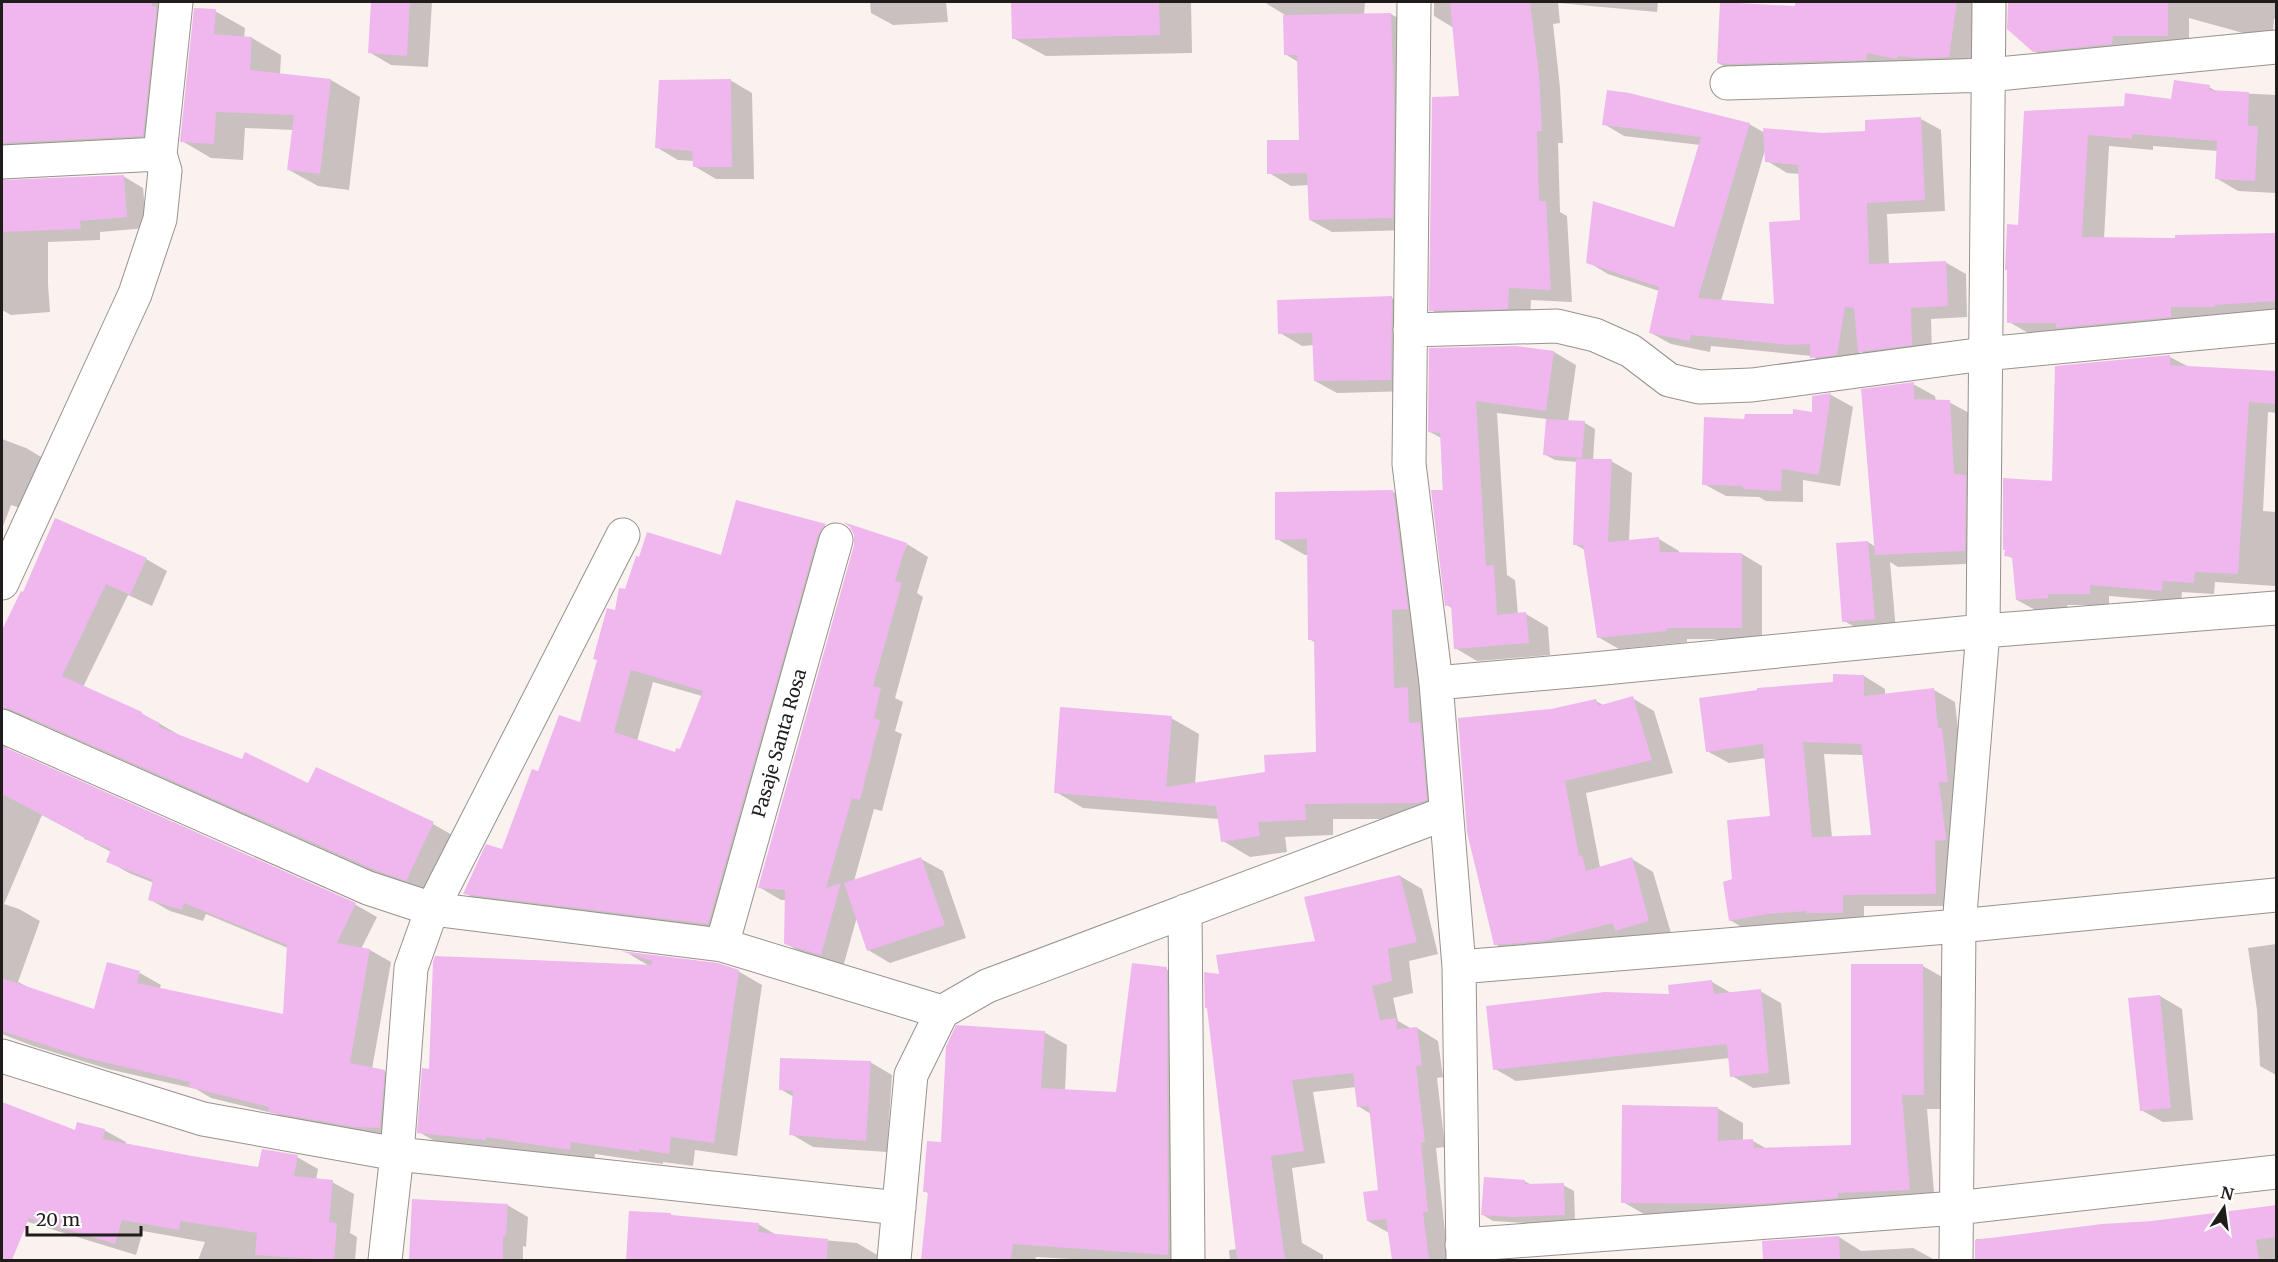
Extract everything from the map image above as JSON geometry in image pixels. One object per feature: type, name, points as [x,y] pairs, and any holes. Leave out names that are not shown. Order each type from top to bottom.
[{"type":"street","points":[[2,583],[135,294],[160,219],[165,171],[159,154],[176,2]]},
{"type":"street","points":[[1414,2],[1409,464],[1436,683],[1459,967],[1463,1253],[1956,1208],[2277,1172]]},
{"type":"street","points":[[1956,1260],[1959,926],[1983,631],[1989,2]]},
{"type":"street","points":[[1727,83],[1988,75],[2277,47]]},
{"type":"street","points":[[2,162],[159,154]]},
{"type":"street","points":[[1410,330],[1557,326],[1595,335],[1631,351],[1669,380],[1699,387],[1752,386],[1984,354],[2277,326]]},
{"type":"street","points":[[385,1260],[397,1154],[411,968],[432,909],[622,535]]},
{"type":"street","name":"Pasaje Santa Rosa","points":[[722,945],[836,540]]},
{"type":"street","points":[[1436,683],[1983,631],[2277,608]]},
{"type":"street","points":[[2,726],[368,888],[432,909],[722,945],[942,1012]]},
{"type":"street","points":[[894,1260],[911,1075],[942,1012],[987,986],[1446,813]]},
{"type":"street","points":[[1459,967],[1959,926],[2277,895]]},
{"type":"street","points":[[1185,911],[1188,1260]]},
{"type":"street","points":[[2,1056],[203,1119],[397,1154],[899,1208]]},
{"type":"building","points":[[2,2],[152,2],[152,6],[157,7],[143,136],[2,143]]},
{"type":"building","points":[[371,2],[410,2],[407,56],[368,53]]},
{"type":"building","points":[[1011,2],[1159,2],[1160,35],[1012,39]]},
{"type":"building","points":[[1450,2],[1530,2],[1539,74],[1542,131],[1537,131],[1539,201],[1546,201],[1551,290],[1509,288],[1508,309],[1429,311],[1432,97],[1459,96]]},
{"type":"building","points":[[1720,2],[1795,6],[1795,2],[1957,2],[1949,57],[1898,56],[1897,59],[1867,53],[1866,60],[1729,64],[1717,63]]},
{"type":"building","points":[[2008,2],[2168,2],[2168,36],[2113,36],[2112,44],[2033,52],[2007,29]]},
{"type":"building","points":[[194,8],[216,9],[214,34],[252,37],[250,70],[331,79],[320,174],[287,170],[294,115],[216,112],[214,144],[180,142]]},
{"type":"building","points":[[1391,13],[1394,99],[1393,218],[1309,220],[1307,173],[1267,174],[1267,140],[1299,140],[1297,55],[1284,55],[1283,15]]},
{"type":"building","points":[[731,79],[732,167],[693,167],[692,151],[655,148],[659,80]]},
{"type":"building","points":[[2174,80],[2210,85],[2209,90],[2249,92],[2248,126],[2258,126],[2255,181],[2215,179],[2217,141],[2132,134],[2132,139],[2088,135],[2082,237],[2175,238],[2175,235],[2277,233],[2277,301],[2215,305],[2215,307],[2171,307],[2171,317],[2056,328],[2056,323],[2007,323],[2007,270],[2005,270],[2007,224],[2018,225],[2024,111],[2124,106],[2125,93],[2171,99]]},
{"type":"building","points":[[1607,90],[1629,93],[1750,123],[1698,298],[1774,304],[1769,222],[1800,220],[1798,165],[1765,162],[1763,128],[1822,133],[1865,131],[1865,120],[1921,117],[1925,200],[1867,203],[1869,264],[1946,261],[1948,306],[1911,308],[1912,345],[1858,352],[1854,308],[1845,307],[1837,355],[1810,358],[1810,344],[1789,345],[1691,335],[1689,341],[1649,333],[1659,287],[1586,263],[1593,201],[1674,227],[1701,137],[1602,125]]},
{"type":"building","points":[[124,175],[127,217],[80,221],[81,229],[2,232],[2,180]]},
{"type":"building","points":[[1392,296],[1391,380],[1314,381],[1312,333],[1278,334],[1277,300]]},
{"type":"building","points":[[1516,346],[1554,351],[1546,411],[1476,401],[1486,566],[1494,565],[1497,615],[1526,612],[1529,643],[1454,649],[1451,605],[1445,606],[1431,490],[1443,490],[1440,433],[1428,432],[1429,348]]},
{"type":"building","points":[[2170,355],[2170,365],[2277,371],[2277,404],[2249,402],[2238,574],[2195,572],[2194,583],[2163,581],[2162,591],[2090,585],[2090,594],[2048,594],[2048,598],[2016,600],[2012,557],[2004,556],[2005,550],[2003,550],[2003,478],[2052,481],[2055,366]]},
{"type":"building","points":[[1914,382],[1914,399],[1950,400],[1954,474],[1966,475],[1965,551],[1875,555],[1861,389]]},
{"type":"building","points":[[1831,393],[1819,475],[1782,469],[1781,491],[1743,489],[1743,486],[1702,485],[1704,417],[1744,419],[1745,414],[1793,414],[1793,409],[1812,412],[1812,396]]},
{"type":"building","points":[[1546,419],[1585,421],[1582,458],[1543,455]]},
{"type":"building","points":[[1576,459],[1612,459],[1608,542],[1659,537],[1660,552],[1742,553],[1742,628],[1667,628],[1667,631],[1597,638],[1583,545],[1573,545]]},
{"type":"building","points":[[1393,490],[1408,609],[1392,610],[1394,688],[1408,687],[1409,723],[1420,722],[1427,800],[1418,803],[1305,804],[1306,820],[1258,822],[1260,836],[1221,842],[1216,806],[1054,793],[1060,707],[1172,716],[1166,787],[1265,772],[1264,755],[1316,752],[1314,640],[1308,640],[1307,539],[1275,540],[1275,492]]},
{"type":"building","points":[[736,500],[826,524],[818,535],[708,924],[463,894],[486,844],[502,849],[532,769],[538,771],[559,715],[580,722],[597,660],[593,659],[607,608],[615,610],[619,588],[625,589],[647,532],[721,555]],"holes":[[[631,670],[703,691],[680,749],[676,748],[675,752],[614,732]]]},
{"type":"building","points":[[55,518],[147,558],[130,595],[106,584],[62,676],[142,712],[141,714],[160,723],[159,727],[242,759],[245,752],[308,783],[316,767],[434,822],[406,881],[375,870],[10,709],[2,708],[2,630],[21,591],[23,592]]},
{"type":"building","points":[[843,522],[907,543],[895,581],[902,583],[873,686],[881,688],[874,718],[880,720],[860,800],[852,798],[826,888],[841,883],[821,955],[784,944],[785,890],[758,888],[854,545],[854,535],[850,527]]},
{"type":"building","points":[[1868,541],[1875,619],[1842,622],[1836,543]]},
{"type":"building","points":[[1833,674],[1864,675],[1864,696],[1934,688],[1938,728],[1942,728],[1948,782],[1939,782],[1946,840],[1935,841],[1936,894],[1843,895],[1843,913],[1806,913],[1806,911],[1767,914],[1729,921],[1723,882],[1732,879],[1727,820],[1770,816],[1763,744],[1706,752],[1699,698],[1757,690],[1757,688],[1833,682]],"holes":[[[1803,742],[1861,744],[1871,835],[1812,837]]]},
{"type":"building","points":[[1633,696],[1652,760],[1565,781],[1579,856],[1582,855],[1586,871],[1632,857],[1649,921],[1615,931],[1613,923],[1543,941],[1494,945],[1467,832],[1458,718],[1551,709],[1596,699],[1598,706]]},
{"type":"building","points":[[2,746],[356,903],[337,943],[370,949],[350,1063],[385,1070],[380,1128],[355,1127],[268,1112],[269,1107],[189,1087],[190,1082],[86,1058],[2,1031],[2,978],[94,1009],[107,962],[140,971],[137,983],[283,1014],[287,945],[184,903],[182,910],[148,900],[153,880],[106,862],[111,849],[84,839],[2,794]]},
{"type":"building","points":[[921,857],[945,925],[867,951],[844,883]]},
{"type":"building","points":[[1400,875],[1417,942],[1388,949],[1392,981],[1372,986],[1380,1020],[1396,1018],[1397,1029],[1417,1027],[1422,1065],[1416,1066],[1425,1142],[1421,1143],[1428,1212],[1423,1212],[1429,1260],[1392,1260],[1386,1219],[1367,1221],[1363,1192],[1378,1190],[1369,1106],[1357,1107],[1353,1073],[1292,1080],[1304,1151],[1271,1156],[1285,1260],[1237,1260],[1207,1008],[1205,1008],[1204,972],[1219,974],[1216,955],[1315,941],[1304,897]]},
{"type":"building","points":[[621,951],[718,963],[739,970],[714,1143],[671,1137],[669,1154],[571,1142],[570,1150],[486,1137],[486,1140],[417,1133],[422,1068],[429,1069],[435,956],[652,965],[652,961]]},
{"type":"building","points":[[1132,963],[1167,967],[1168,1255],[1013,1244],[1011,1260],[921,1260],[928,1192],[923,1192],[927,1141],[941,1142],[946,1047],[956,1025],[1045,1031],[1041,1088],[1116,1092]]},
{"type":"building","points":[[1851,964],[1923,964],[1924,1095],[1902,1095],[1910,1190],[1838,1193],[1838,1198],[1761,1204],[1621,1203],[1622,1105],[1718,1107],[1718,1141],[1753,1139],[1754,1148],[1851,1145]]},
{"type":"building","points":[[1712,980],[1714,994],[1761,989],[1769,1073],[1730,1077],[1727,1044],[1493,1070],[1486,1006],[1605,992],[1669,994],[1668,985]]},
{"type":"building","points":[[2160,995],[2171,1108],[2140,1111],[2128,998]]},
{"type":"building","points":[[780,1058],[871,1061],[866,1141],[789,1135],[793,1091],[779,1090]]},
{"type":"building","points":[[2,1102],[75,1130],[77,1122],[105,1129],[103,1139],[192,1156],[258,1167],[262,1149],[298,1155],[294,1176],[333,1180],[329,1222],[337,1223],[334,1260],[255,1255],[257,1233],[180,1221],[179,1230],[122,1220],[115,1244],[29,1218],[12,1260],[2,1260]]},
{"type":"building","points":[[1484,1177],[1525,1180],[1525,1184],[1564,1183],[1565,1215],[1514,1217],[1481,1215]]},
{"type":"building","points":[[412,1199],[508,1204],[506,1236],[503,1236],[503,1260],[409,1260]]},
{"type":"building","points":[[2277,1205],[2277,1237],[2256,1240],[2259,1260],[1975,1260],[1975,1240]]},
{"type":"building","points":[[629,1211],[671,1213],[671,1215],[759,1223],[758,1232],[828,1239],[827,1260],[626,1260]]},
{"type":"building","points":[[1839,1236],[1840,1260],[1763,1260],[1762,1241]]}]
